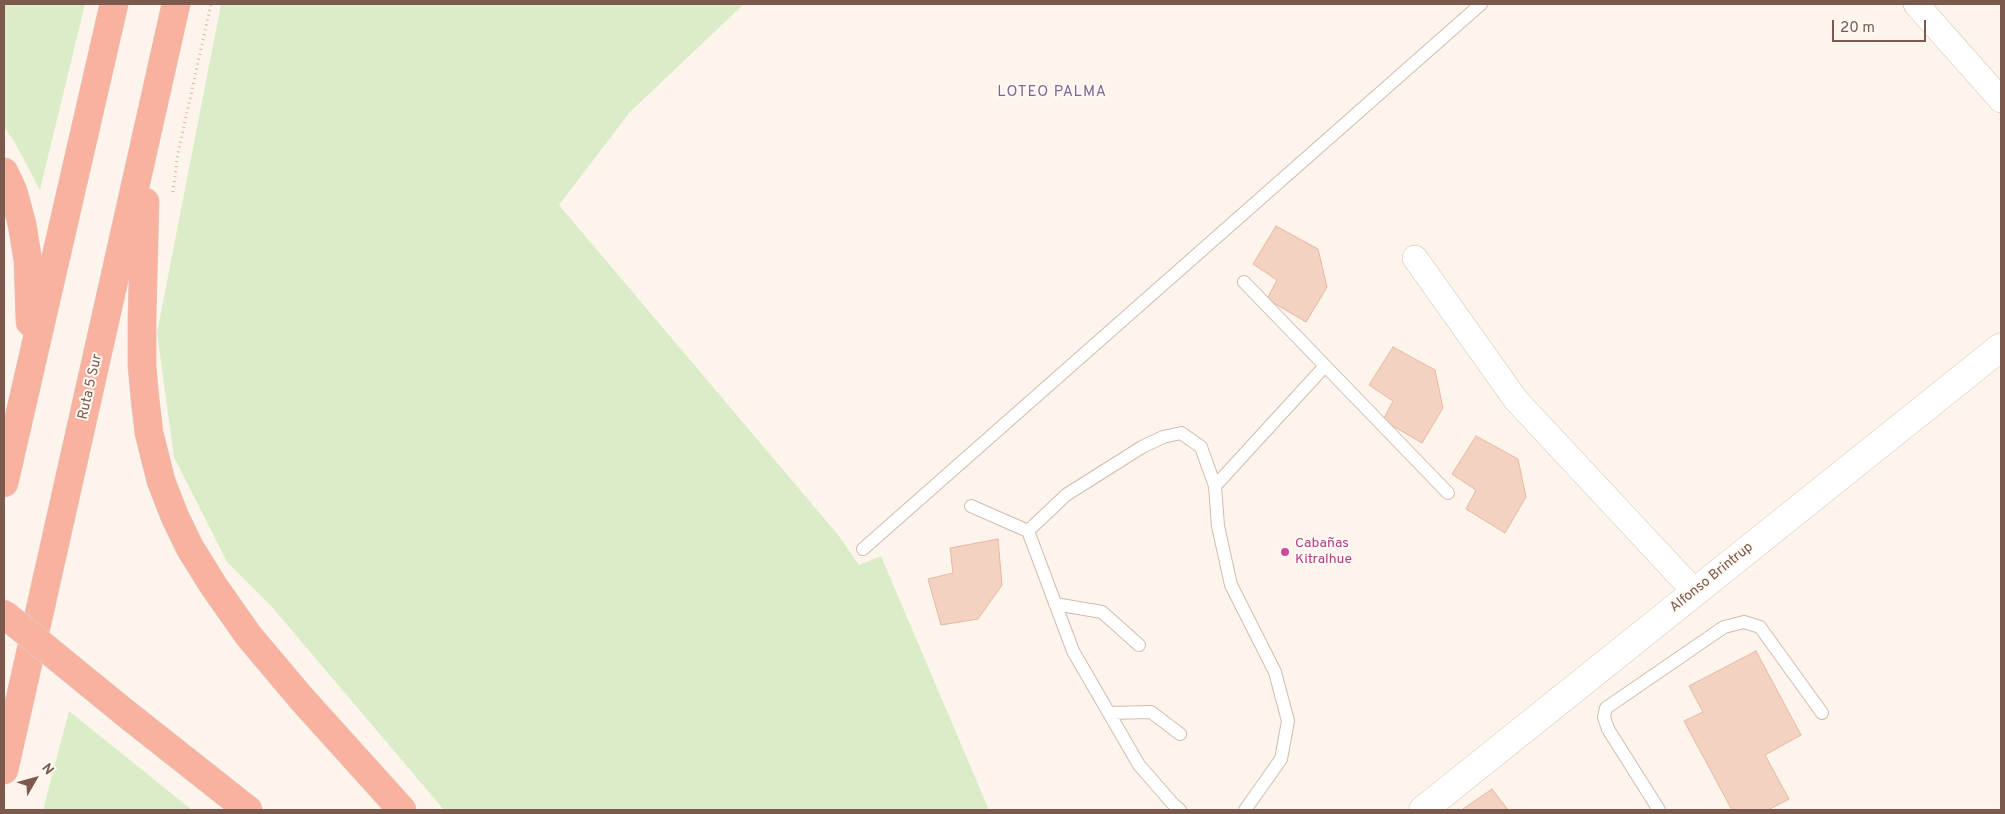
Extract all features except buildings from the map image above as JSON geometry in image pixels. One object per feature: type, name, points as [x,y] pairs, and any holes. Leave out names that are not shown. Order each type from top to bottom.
[{"type":"highway","points":[[4,483],[114,4]]},
{"type":"highway","name":"Ruta 5 Sur","points":[[4,770],[176,4]]},
{"type":"highway","points":[[148,134],[142,282],[142,366],[149,433],[161,481],[190,548],[248,635],[301,698],[402,810]]},
{"type":"highway","points":[[4,172],[14,192],[28,261],[30,303],[29,370]]},
{"type":"highway","points":[[4,614],[248,810]]},
{"type":"street","points":[[1916,4],[2001,100]]},
{"type":"street","points":[[1415,258],[1516,400],[1696,592]]},
{"type":"street","name":"Alfonso Brintrup","points":[[1424,810],[2001,347]]},
{"type":"lane","points":[[863,549],[1481,4]]},
{"type":"lane","points":[[1244,282],[1448,493]]},
{"type":"lane","points":[[1216,486],[1326,366]]},
{"type":"lane","points":[[1028,530],[1066,496],[1142,447],[1163,437],[1181,433],[1201,447],[1216,486],[1218,526],[1231,585],[1275,672],[1288,721],[1281,759],[1245,810]]},
{"type":"lane","points":[[971,506],[1028,530],[1073,651],[1139,765],[1172,808]]},
{"type":"lane","points":[[1055,604],[1102,612],[1139,645]]},
{"type":"lane","points":[[1659,810],[1608,729],[1604,717],[1606,708],[1724,627],[1744,622],[1760,627],[1822,713]]},
{"type":"lane","points":[[1109,713],[1151,712],[1180,734]]},
{"type":"path","points":[[172,200],[178,153],[211,4]]},
{"type":"green space","points":[[4,4],[85,4],[40,190],[15,143],[4,127]]},
{"type":"green space","points":[[221,4],[744,4],[630,112],[559,205],[839,536],[859,565],[881,556],[989,810],[444,810],[272,607],[227,562],[174,457],[157,333]]},
{"type":"green space","points":[[69,711],[192,810],[43,810]]},
{"type":"place","name":"Cabañas Kitralhue","points":[[1285,552]]},
{"type":"district","name":"LOTEO PALMA","points":[[1052,93]]}]
